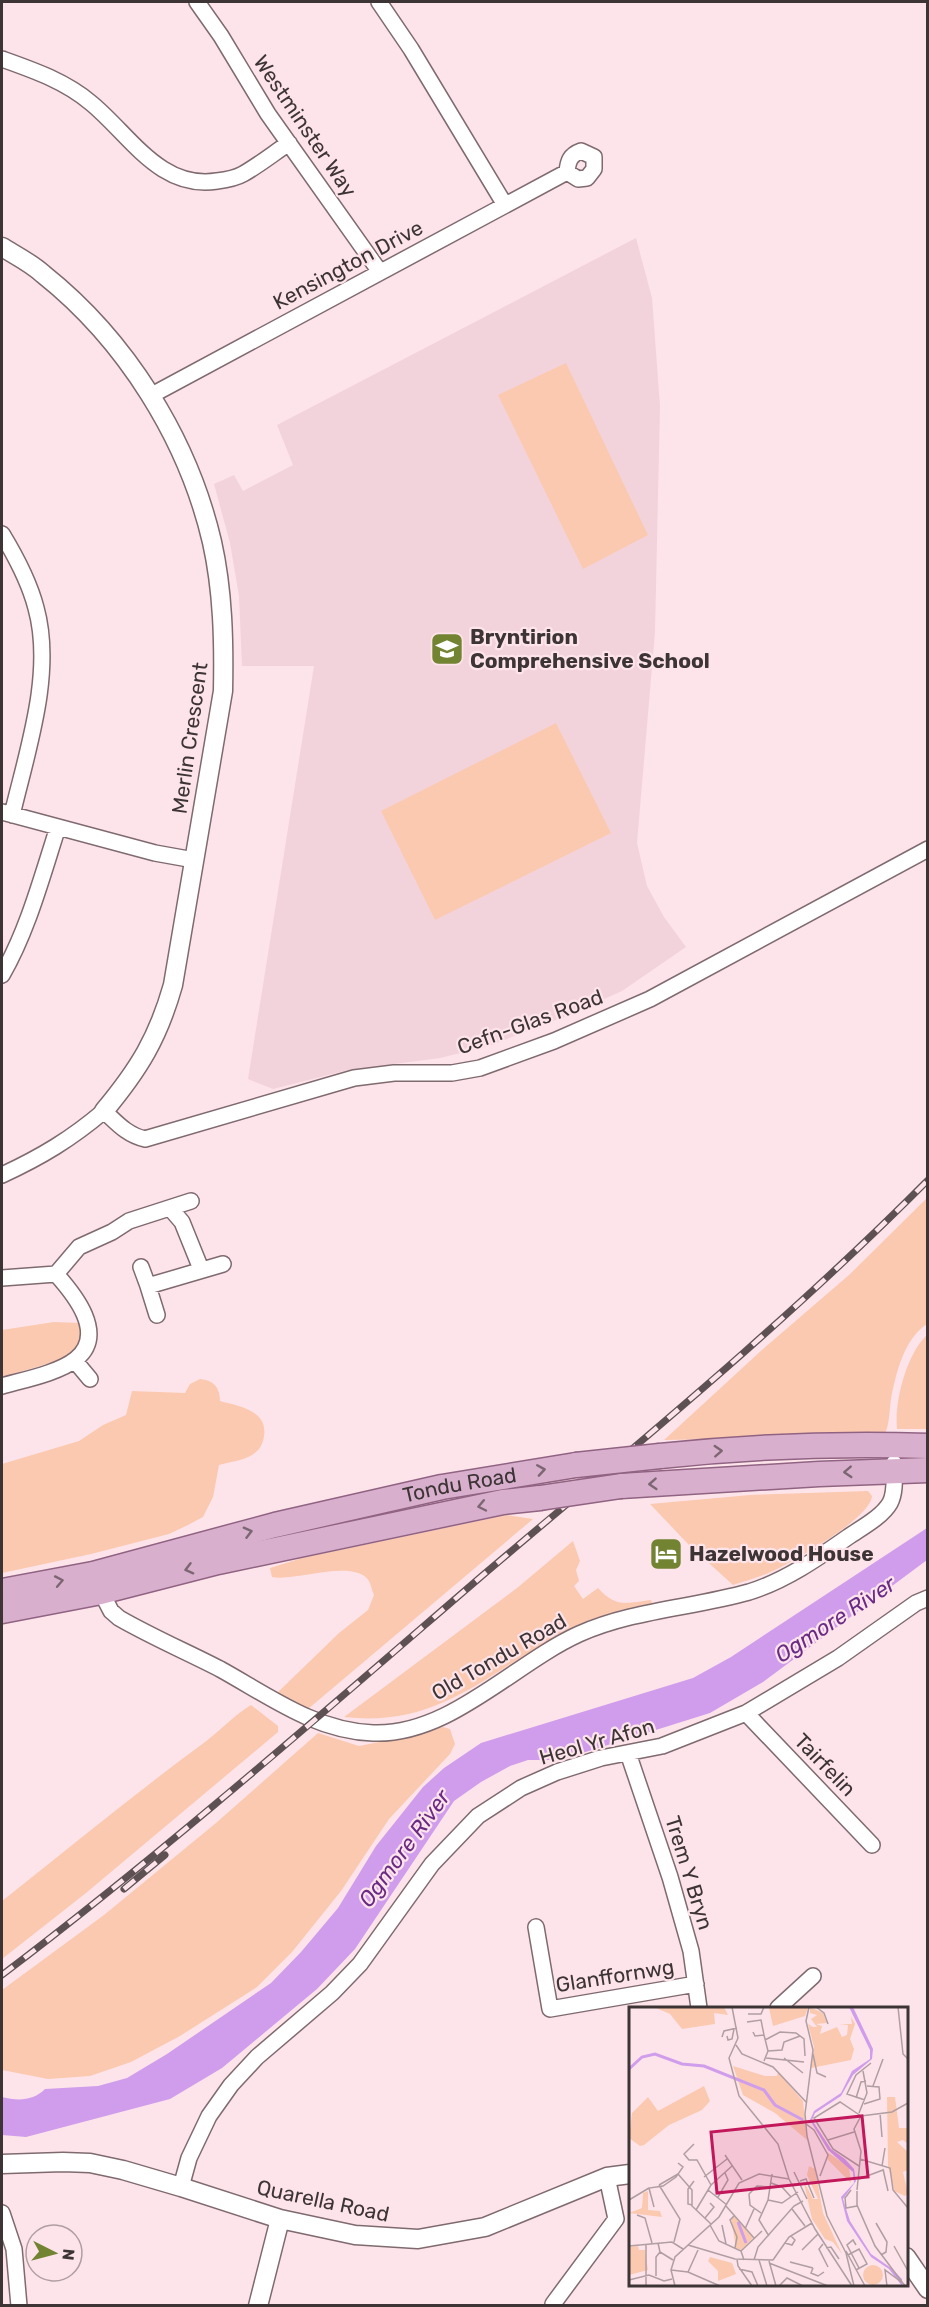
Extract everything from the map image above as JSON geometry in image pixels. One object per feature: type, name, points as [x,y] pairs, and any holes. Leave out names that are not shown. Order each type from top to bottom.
[{"type":"main road","name":"Tondu Road","points":[[2,1611],[286,1522],[442,1487],[576,1465],[711,1451],[927,1446]]},
{"type":"main road","name":"Tondu Road","points":[[2,1591],[97,1583],[218,1562],[503,1502],[621,1486],[927,1470]]},
{"type":"street","name":"Westminster Way","points":[[197,2],[289,143],[380,272]]},
{"type":"street","points":[[379,2],[411,49],[505,205]]},
{"type":"street","points":[[2,59],[46,75],[74,91],[115,124],[153,163],[174,177],[203,183],[242,176],[289,143]]},
{"type":"street","name":"Kensington Drive","points":[[150,396],[567,172]]},
{"type":"street","name":"Merlin Crescent","points":[[2,247],[43,273],[80,307],[115,345],[150,396],[179,447],[204,513],[214,551],[221,607],[223,691],[180,951],[164,1017],[152,1043],[136,1070],[104,1111]]},
{"type":"street","points":[[2,534],[28,582],[37,609],[42,656],[37,706],[7,813],[155,853],[195,860]]},
{"type":"street","points":[[2,975],[31,909],[58,827]]},
{"type":"street","name":"Cefn-Glas Road","points":[[104,1111],[126,1132],[134,1137],[145,1139],[354,1078],[394,1073],[452,1073],[480,1068],[554,1041],[650,999],[927,849]]},
{"type":"street","points":[[2,1175],[41,1157],[76,1134],[104,1111]]},
{"type":"street","points":[[2,1278],[56,1274],[79,1247],[112,1232],[129,1221],[191,1201]]},
{"type":"street","points":[[170,1208],[182,1222],[201,1269]]},
{"type":"street","points":[[148,1286],[223,1264]]},
{"type":"street","points":[[141,1267],[157,1315]]},
{"type":"street","points":[[2,1386],[47,1372],[75,1360],[87,1343],[87,1322],[79,1301],[56,1274]]},
{"type":"street","points":[[75,1360],[90,1379]]},
{"type":"street","name":"Old Tondu Road","points":[[97,1583],[111,1611],[119,1618],[221,1670],[288,1710],[328,1725],[350,1730],[371,1733],[393,1732],[443,1716],[558,1644],[598,1626],[659,1609],[750,1592],[780,1579],[839,1544],[882,1511],[892,1498],[895,1445]]},
{"type":"street","name":"Heol Yr Afon","points":[[182,2187],[189,2158],[210,2116],[231,2085],[257,2057],[332,1993],[360,1964],[432,1864],[478,1816],[521,1788],[557,1772],[601,1758],[662,1746],[746,1713],[838,1658],[927,1598]]},
{"type":"street","name":"Tairfelin","points":[[746,1713],[872,1845]]},
{"type":"street","name":"Trem Y Bryn","points":[[628,1753],[670,1877],[694,1961],[699,2007]]},
{"type":"street","name":"Glanffornwg","points":[[536,1927],[550,2009],[696,1984]]},
{"type":"street","points":[[779,2007],[813,1976]]},
{"type":"street","name":"Quarella Road","points":[[2,2164],[90,2163],[182,2187],[280,2219],[355,2235],[418,2240],[485,2228],[607,2177],[629,2174]]},
{"type":"street","points":[[555,2306],[553,2304],[623,2216],[607,2177]]},
{"type":"street","points":[[2,2213],[14,2249],[19,2306]]},
{"type":"street","points":[[258,2306],[280,2219]]},
{"type":"street","points":[[908,2260],[927,2289]]},
{"type":"shaded area","name":"Bryntirion Comprehensive School","points":[[636,238],[652,298],[660,406],[655,632],[637,843],[647,886],[664,917],[686,947],[622,991],[489,1046],[440,1058],[348,1070],[273,1089],[248,1079],[314,666],[242,666],[239,596],[230,543],[214,484],[234,475],[243,491],[293,465],[277,425]]},
{"type":"shaded area","points":[[566,363],[648,535],[583,569],[498,395]]},
{"type":"shaded area","points":[[556,723],[611,833],[435,920],[381,811]]},
{"type":"shaded area","points":[[927,1198],[927,1324],[912,1338],[902,1357],[884,1436],[664,1440],[763,1349],[849,1275]]},
{"type":"shaded area","points":[[54,1322],[81,1323],[83,1339],[74,1353],[57,1361],[2,1377],[2,1330]]},
{"type":"shaded area","points":[[927,1335],[927,1429],[897,1429],[898,1405],[903,1379],[913,1353]]},
{"type":"shaded area","points":[[200,1379],[209,1381],[215,1386],[219,1392],[220,1401],[243,1407],[257,1415],[264,1427],[263,1442],[259,1449],[244,1459],[219,1465],[213,1497],[203,1517],[169,1534],[2,1573],[2,1464],[79,1441],[103,1425],[126,1415],[132,1391],[185,1393],[190,1384]]},
{"type":"shaded area","points":[[868,1491],[872,1496],[868,1505],[846,1527],[773,1571],[733,1585],[689,1545],[650,1504],[750,1495]]},
{"type":"shaded area","points":[[507,1515],[533,1519],[308,1709],[281,1700],[276,1694],[339,1633],[368,1610],[374,1595],[369,1581],[361,1574],[351,1571],[282,1578],[272,1577],[270,1568],[302,1558]]},
{"type":"shaded area","points":[[573,1541],[580,1561],[576,1570],[579,1581],[574,1586],[583,1599],[598,1588],[610,1599],[622,1603],[651,1600],[652,1603],[609,1613],[579,1624],[444,1702],[398,1716],[344,1717],[517,1588]]},
{"type":"shaded area","points":[[251,1705],[278,1726],[278,1732],[86,1893],[2,1959],[2,1901]]},
{"type":"shaded area","points":[[443,1727],[450,1729],[455,1744],[450,1754],[389,1819],[341,1891],[292,1952],[257,1987],[180,2036],[131,2062],[90,2076],[48,2079],[2,2070],[2,1990],[104,1915],[216,1823],[318,1733],[359,1746]]},
{"type":"water","name":"Ogmore River","points":[[927,1528],[927,1560],[763,1682],[710,1713],[560,1760],[528,1760],[510,1766],[481,1782],[454,1801],[355,1949],[317,1989],[222,2068],[170,2099],[26,2137],[2,2135],[2,2097],[25,2099],[45,2089],[98,2086],[127,2078],[167,2054],[271,1983],[338,1908],[376,1846],[423,1787],[444,1768],[481,1743],[693,1678],[731,1657]]},
{"type":"railway","points":[[2,1975],[185,1829],[653,1431],[821,1283],[928,1180]]},
{"type":"railway","points":[[124,1889],[165,1855]]},
{"type":"place","name":"Bryntirion Comprehensive School","points":[[447,649]]},
{"type":"place","name":"Hazelwood House","points":[[666,1554]]}]
